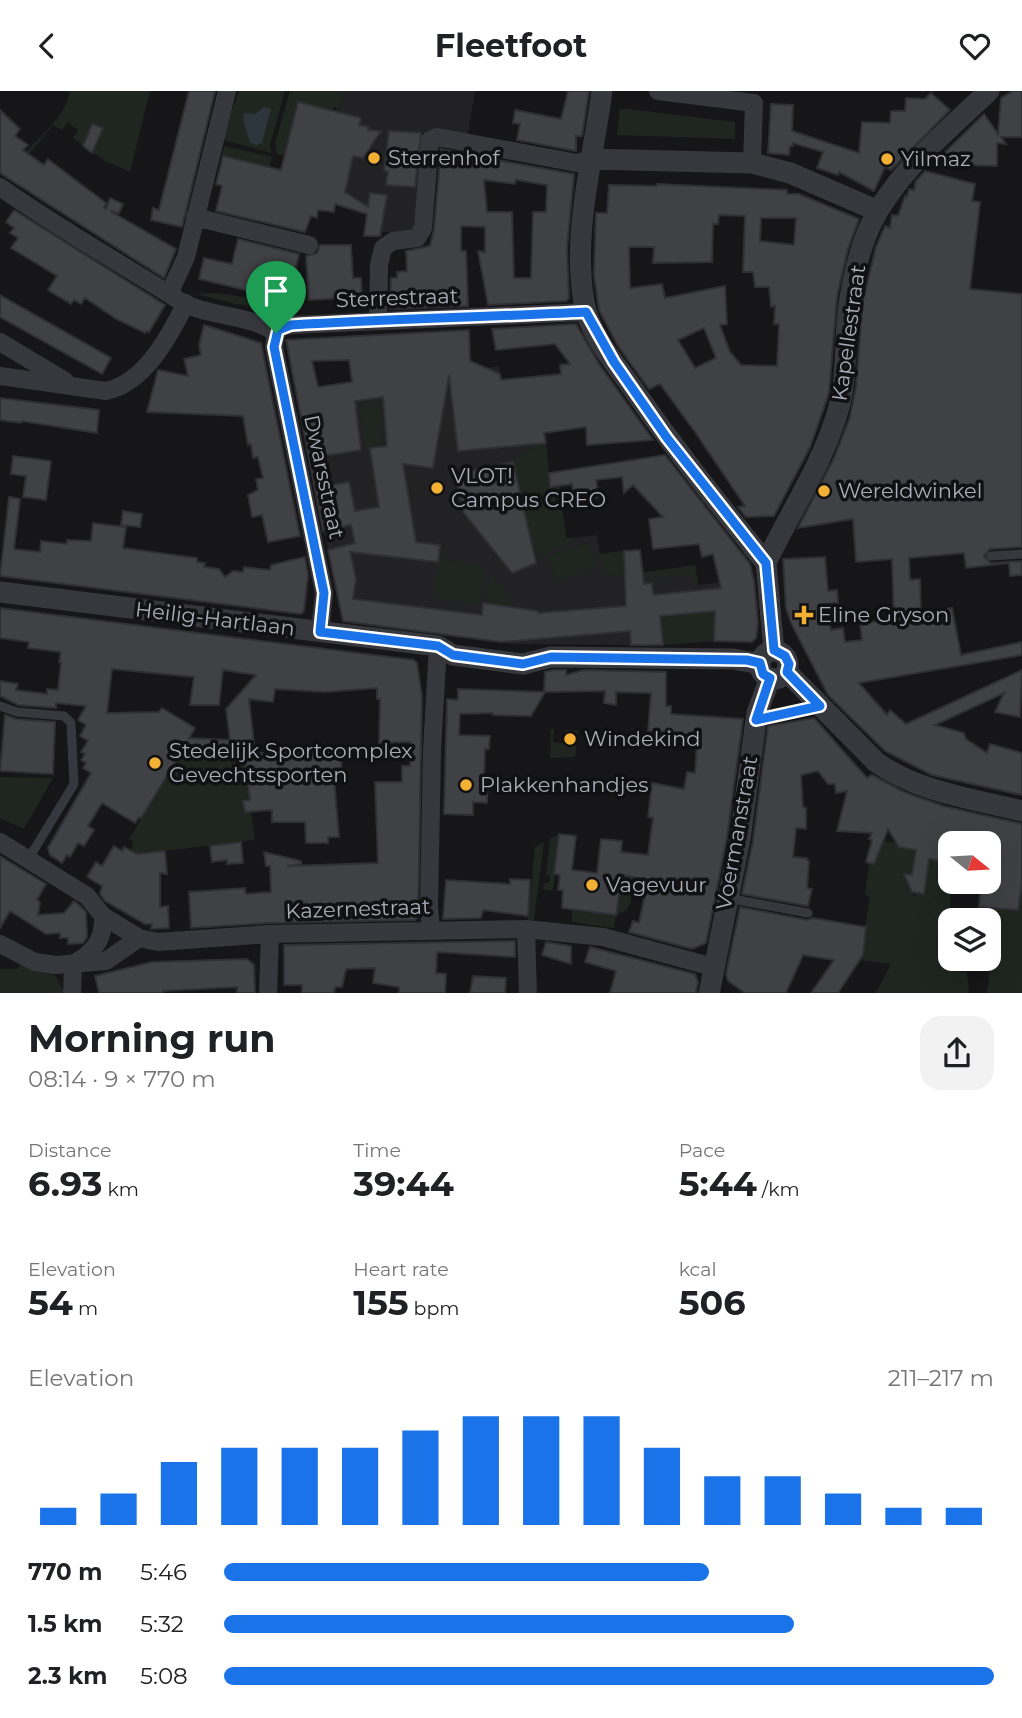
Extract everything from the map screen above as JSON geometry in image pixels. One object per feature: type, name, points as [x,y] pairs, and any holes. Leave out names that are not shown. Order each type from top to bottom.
[{"type":"street","points":[[170,292],[186,257],[226,91]]},
{"type":"street","points":[[602,91],[590,159],[582,232],[586,312],[614,362],[667,438],[766,563],[773,666],[891,773],[927,787],[1022,811]]},
{"type":"street","points":[[658,91],[754,103],[752,163]]},
{"type":"street","name":"Kapellestraat","points":[[766,563],[823,451],[838,412],[845,368],[850,300],[865,240],[878,211],[923,154],[989,91]]},
{"type":"street","points":[[378,320],[379,265],[383,248],[393,241],[417,239],[422,232],[430,140],[437,138],[577,163],[590,159],[752,163],[790,173],[878,211]]},
{"type":"street","points":[[0,187],[42,217],[186,303],[260,322],[276,333]]},
{"type":"street","points":[[195,217],[309,245]]},
{"type":"street","points":[[0,376],[106,391],[132,377],[157,353],[186,303]]},
{"type":"street","name":"Sterrestraat","points":[[276,333],[284,326],[586,312]]},
{"type":"street","name":"Dwarsstraat","points":[[276,333],[274,347],[324,593],[320,632]]},
{"type":"street","points":[[0,342],[71,384]]},
{"type":"street","points":[[24,379],[30,359]]},
{"type":"street","name":"Heilig-Hartlaan","points":[[0,592],[438,646],[453,655],[523,664],[551,657],[733,659],[773,666]]},
{"type":"street","points":[[431,930],[429,907],[432,750],[438,646]]},
{"type":"street","name":"Voermanstraat","points":[[713,991],[713,967],[740,839],[756,720],[773,666]]},
{"type":"street","points":[[756,720],[820,706]]},
{"type":"street","name":"Kazernestraat","points":[[0,842],[87,896],[103,916],[139,938],[163,942],[270,934],[526,929],[603,937],[713,967]]},
{"type":"street","points":[[73,964],[92,953],[104,929],[103,916]]},
{"type":"street","points":[[526,929],[527,993]]},
{"type":"street","points":[[268,993],[270,934]]},
{"type":"street","points":[[0,944],[35,962],[57,965],[106,961],[139,938]]},
{"type":"street","points":[[72,993],[73,964]]},
{"type":"lane","points":[[991,557],[1022,554]]},
{"type":"lane","points":[[0,706],[17,712],[64,716],[71,723],[74,784],[29,859]]},
{"type":"lane","points":[[727,898],[808,913]]},
{"type":"shaded area","points":[[68,91],[150,91],[130,172],[105,161],[73,138],[78,130],[68,122],[62,130],[53,125],[29,154],[26,152],[58,117],[67,101],[70,93]]},
{"type":"shaded area","points":[[239,91],[285,91],[270,145],[272,153],[220,139]]},
{"type":"shaded area","points":[[290,91],[344,91],[315,200],[337,108],[334,107],[319,164],[277,154],[275,143]],"holes":[[[298,102],[327,110],[315,157],[286,149]]]},
{"type":"shaded area","name":"Sterrenhof","points":[[344,91],[475,91],[467,138],[430,131],[421,133],[415,230],[412,232],[382,232],[381,236],[367,236],[368,207],[323,177]]},
{"type":"shaded area","points":[[264,107],[271,109],[262,143],[257,145],[250,143],[243,120],[244,113],[255,114]]},
{"type":"shaded area","points":[[620,108],[735,122],[735,139],[617,135]]},
{"type":"shaded area","points":[[224,146],[272,157],[269,167],[222,155]]},
{"type":"shaded area","points":[[218,293],[250,298],[273,309],[236,304],[196,294]]},
{"type":"shaded area","name":"VLOT! Campus CREO","points":[[420,333],[425,371],[478,364],[487,368],[499,366],[509,445],[546,443],[550,486],[559,485],[566,539],[597,535],[600,554],[624,551],[627,575],[695,565],[698,585],[720,582],[715,562],[746,553],[759,607],[660,616],[630,631],[631,645],[514,644],[343,622],[309,458],[361,450],[355,401],[390,334]]},
{"type":"shaded area","points":[[380,404],[383,443],[365,447],[360,407]]},
{"type":"shaded area","points":[[546,443],[550,486],[559,485],[566,538],[576,537],[572,542],[546,554],[533,549],[512,461],[534,448],[534,444]]},
{"type":"shaded area","points":[[588,542],[597,566],[557,581],[548,556]]},
{"type":"shaded area","points":[[624,551],[627,575],[695,565],[698,585],[695,585],[688,573],[657,578],[620,577],[605,573],[599,554]]},
{"type":"shaded area","points":[[439,559],[485,566],[480,604],[434,598]]},
{"type":"shaded area","points":[[490,573],[510,598],[512,603],[509,607],[485,604]]},
{"type":"shaded area","points":[[715,611],[714,641],[663,645],[660,616]]},
{"type":"shaded area","points":[[551,729],[554,729],[553,742],[563,743],[565,730],[578,731],[575,757],[550,758]]},
{"type":"shaded area","points":[[182,751],[244,753],[250,800],[243,801],[245,812],[251,812],[255,840],[131,855],[133,841],[129,839]]},
{"type":"shaded area","points":[[0,777],[53,778],[24,829],[0,818]]},
{"type":"shaded area","points":[[921,818],[913,865],[915,876],[906,874],[905,881],[911,882],[914,897],[917,893],[924,894],[931,845],[938,851],[938,894],[950,894],[950,908],[938,908],[938,971],[967,972],[969,993],[876,993],[891,964],[860,960],[870,896],[865,895],[870,856],[877,857],[883,841],[898,843]]},
{"type":"shaded area","points":[[559,834],[553,891],[543,890],[544,883],[549,883],[550,876],[546,875],[550,839]]},
{"type":"shaded area","points":[[544,842],[534,920],[528,920],[535,847]]},
{"type":"shaded area","points":[[623,869],[633,871],[631,901],[627,910],[616,915],[614,928],[572,922],[572,909],[620,896]]},
{"type":"shaded area","points":[[1022,883],[1022,993],[986,993],[990,971],[1001,971],[1001,908],[1018,909]]},
{"type":"shaded area","points":[[22,964],[54,974],[64,993],[0,993],[0,969],[17,969]]},
{"type":"building","points":[[189,91],[215,91],[182,227],[151,220],[153,208],[159,210]]},
{"type":"building","points":[[568,91],[589,91],[582,136],[576,136],[576,151],[517,140],[520,124],[513,123],[515,110],[561,119]]},
{"type":"building","points":[[1013,91],[1022,91],[1022,137],[1001,137],[1006,144],[997,143],[997,166],[933,164],[984,114],[998,134],[1001,98]]},
{"type":"building","points":[[931,93],[950,110],[891,170],[885,167],[874,191],[839,172],[838,175],[817,168],[823,152],[793,143],[789,155],[768,153],[771,104],[793,105],[792,131],[859,153],[862,122],[890,123],[891,111],[905,111],[906,98],[925,99]]},
{"type":"building","points":[[298,102],[361,118],[359,125],[369,127],[368,130],[381,131],[363,158],[353,156],[345,192],[368,207],[370,193],[387,195],[380,236],[364,236],[367,214],[335,204],[334,212],[318,210],[317,218],[311,216],[305,232],[216,211],[222,186],[216,184],[223,156],[281,170]]},
{"type":"building","points":[[0,110],[20,129],[15,136],[28,145],[23,150],[44,165],[48,159],[106,203],[106,209],[110,198],[123,204],[119,213],[110,211],[176,249],[164,278],[0,173]]},
{"type":"building","points":[[92,124],[103,128],[92,153],[83,146]]},
{"type":"building","points":[[389,131],[421,133],[415,187],[386,185],[388,172],[384,171]]},
{"type":"building","points":[[441,149],[478,156],[485,163],[486,158],[574,174],[567,248],[569,298],[566,301],[488,305],[478,251],[485,252],[485,227],[461,226],[461,251],[466,251],[468,306],[390,309],[391,278],[397,278],[397,272],[407,271],[406,251],[430,246]],"holes":[[[484,180],[515,184],[516,180],[547,185],[546,212],[533,212],[531,278],[514,278],[512,212],[487,212]]]},
{"type":"building","points":[[925,171],[975,184],[972,201],[980,202],[970,289],[1022,294],[1022,547],[990,549],[984,556],[991,563],[1022,561],[1022,575],[1010,576],[1009,563],[966,568],[964,553],[909,558],[910,580],[920,579],[921,614],[952,608],[961,655],[1022,642],[1022,655],[859,683],[887,715],[890,710],[906,724],[1022,670],[1020,717],[995,712],[1004,693],[935,725],[964,733],[966,739],[987,753],[990,744],[1022,753],[1022,795],[932,775],[885,751],[828,695],[786,608],[783,559],[825,557],[828,591],[837,590],[838,603],[824,604],[831,630],[843,628],[845,642],[862,640],[860,624],[894,618],[892,559],[856,562],[853,519],[798,528],[834,458],[850,417],[856,387],[863,300],[876,247],[885,226],[890,228],[892,215],[898,216],[909,189],[914,190],[916,181]]},
{"type":"building","points":[[609,185],[787,190],[787,194],[799,194],[859,219],[848,249],[837,296],[829,393],[810,447],[774,516],[746,517],[738,507],[745,506],[695,432],[660,384],[649,389],[618,346],[599,310],[594,275],[596,213],[607,213]],"holes":[[[719,215],[745,216],[743,272],[753,272],[755,287],[769,287],[771,307],[775,306],[774,324],[779,324],[777,366],[741,365],[730,352],[720,325],[727,324],[725,286],[665,298],[662,284],[630,288],[629,247],[654,247],[653,263],[712,262],[713,224],[718,224]],[[761,218],[796,218],[794,245],[760,241]],[[704,328],[716,358],[695,368],[678,340]]]},
{"type":"building","points":[[14,210],[165,305],[149,332],[145,333],[116,319],[85,298],[81,304],[74,300],[71,304],[48,290],[57,276],[11,248],[18,238],[10,233],[14,228],[6,222]]},
{"type":"building","points":[[238,239],[299,254],[288,300],[199,279],[204,258],[232,264]]},
{"type":"building","points":[[320,245],[351,245],[353,278],[361,278],[362,297],[309,300],[306,256],[317,253]]},
{"type":"building","points":[[0,295],[111,358],[102,374],[0,317]]},
{"type":"building","points":[[576,324],[599,364],[653,440],[587,445],[586,427],[544,433],[546,443],[458,451],[449,375],[433,468],[403,464],[416,542],[440,545],[438,562],[350,552],[356,579],[353,599],[482,615],[483,603],[538,613],[626,606],[624,551],[640,550],[644,584],[652,583],[653,595],[721,588],[713,554],[702,557],[699,544],[653,549],[649,519],[663,517],[633,485],[624,493],[622,477],[596,480],[599,497],[575,501],[572,484],[550,487],[549,473],[665,455],[750,564],[758,623],[756,638],[752,642],[714,641],[715,611],[660,616],[663,645],[631,645],[630,631],[501,642],[343,621],[328,550],[355,543],[351,525],[323,531],[286,340],[469,330],[470,361],[500,374],[501,380],[561,374],[560,365],[570,364],[555,344],[496,350],[492,329]],"holes":[[[349,360],[352,382],[318,387],[312,361]],[[383,397],[387,446],[370,448],[379,507],[355,511],[349,482],[328,486],[322,456],[361,450],[355,401]]]},
{"type":"building","points":[[204,325],[261,343],[300,536],[268,542],[262,515],[252,517],[248,495],[258,490],[256,479],[263,478],[258,457],[253,458],[251,444],[248,445],[243,416],[147,412],[158,370],[188,376],[184,359],[201,355],[199,345]]},
{"type":"building","points":[[0,398],[99,410],[97,433],[0,420]]},
{"type":"building","points":[[13,456],[51,461],[46,500],[23,497],[26,476],[11,474]]},
{"type":"building","points":[[513,462],[536,563],[512,573],[464,513],[455,474]]},
{"type":"building","points":[[9,497],[20,499],[14,549],[40,552],[41,541],[67,544],[67,540],[91,541],[93,523],[126,527],[123,548],[197,558],[197,562],[205,563],[204,567],[219,569],[225,577],[233,571],[243,572],[244,567],[270,570],[271,565],[305,557],[308,575],[304,611],[301,614],[0,576]]},
{"type":"building","points":[[123,511],[142,514],[140,527],[121,525]]},
{"type":"building","points":[[0,608],[414,660],[417,663],[422,697],[418,916],[415,920],[269,923],[191,928],[189,892],[245,888],[246,894],[271,892],[270,866],[266,866],[264,852],[301,861],[301,864],[287,866],[378,863],[375,782],[402,782],[402,766],[410,766],[410,742],[379,743],[380,699],[377,699],[377,688],[325,692],[275,689],[273,702],[249,699],[255,753],[341,751],[342,778],[334,778],[339,837],[328,837],[328,843],[306,843],[305,822],[272,822],[272,810],[245,812],[243,801],[250,800],[244,753],[182,751],[141,818],[135,823],[102,803],[88,826],[94,830],[84,846],[78,843],[70,857],[67,855],[62,863],[50,855],[48,848],[91,773],[83,768],[86,763],[81,760],[85,754],[81,752],[88,741],[80,736],[86,725],[78,720],[86,706],[56,703],[56,708],[18,705],[0,696],[0,681],[18,684],[16,690],[47,694],[47,689],[58,690],[61,652],[28,648],[29,642],[0,638]],"holes":[[[112,669],[194,677],[190,705],[219,705],[223,670],[256,675],[226,709],[230,740],[189,738],[195,728],[162,708],[159,712],[107,713]]]},
{"type":"building","points":[[566,670],[566,675],[584,670],[666,672],[666,706],[671,706],[671,714],[743,719],[727,837],[706,943],[692,949],[629,932],[633,921],[639,923],[648,880],[622,875],[616,915],[562,908],[563,890],[558,890],[560,875],[554,874],[559,834],[576,836],[572,870],[597,873],[601,839],[622,841],[621,852],[648,855],[653,818],[648,817],[652,783],[684,789],[687,772],[695,773],[697,745],[694,736],[648,731],[651,693],[616,692],[616,705],[604,703],[605,691],[545,692],[531,716],[460,714],[459,735],[490,736],[489,749],[485,749],[487,803],[473,802],[473,815],[444,814],[447,699],[458,700],[458,689],[544,692],[545,672]]},
{"type":"building","points":[[5,715],[16,719],[55,722],[53,774],[0,771]]},
{"type":"building","points":[[814,718],[867,778],[872,775],[904,792],[943,806],[1022,824],[1022,882],[1018,910],[979,907],[980,894],[1001,894],[1001,831],[938,831],[938,860],[929,859],[924,894],[912,892],[904,874],[912,875],[916,850],[899,847],[888,829],[874,864],[866,862],[872,833],[837,831],[847,791],[836,793],[835,784],[828,784],[818,771],[801,775],[806,829],[796,828],[793,857],[806,858],[809,861],[807,888],[812,889],[808,906],[742,894],[753,841],[768,726]]},
{"type":"building","points":[[241,842],[243,863],[227,864],[227,860],[212,862],[210,846]]},
{"type":"building","points":[[114,846],[122,851],[124,847],[137,854],[165,851],[167,874],[160,873],[160,907],[168,906],[169,928],[151,929],[152,924],[145,924],[105,901],[100,894],[102,886],[87,877],[96,862],[102,866]]},
{"type":"building","points":[[0,856],[46,884],[37,900],[40,902],[38,915],[64,913],[74,901],[86,912],[87,937],[83,943],[68,944],[68,938],[60,938],[60,933],[46,934],[10,911],[0,928]]},
{"type":"building","points":[[510,879],[530,880],[528,916],[483,910],[481,918],[443,919],[446,880],[510,884]]},
{"type":"building","points":[[740,907],[807,920],[813,918],[866,927],[863,955],[838,993],[811,993],[834,960],[803,955],[786,993],[745,993],[728,981],[726,974]]},
{"type":"building","points":[[515,941],[515,957],[437,952],[436,973],[446,974],[445,993],[399,993],[399,987],[373,983],[375,968],[346,969],[342,987],[335,987],[334,993],[302,993],[302,985],[284,985],[284,945]]},
{"type":"building","points":[[546,942],[571,946],[571,964],[542,955]]},
{"type":"building","points":[[590,947],[695,974],[698,982],[696,993],[610,993],[616,971],[585,962]]},
{"type":"building","points":[[247,959],[254,965],[255,993],[237,993],[237,987],[163,993],[99,993],[95,976],[152,962]]},
{"type":"building","points":[[473,976],[506,978],[505,993],[470,993]]},
{"type":"place","name":"Sterrenhof","points":[[374,158]]},
{"type":"place","name":"Yilmaz","points":[[887,159]]},
{"type":"place","name":"VLOT! Campus CREO","points":[[437,488]]},
{"type":"place","name":"Wereldwinkel","points":[[824,491]]},
{"type":"place","name":"Eline Gryson","points":[[804,615]]},
{"type":"place","name":"Windekind","points":[[570,739]]},
{"type":"place","name":"Stedelijk Sportcomplex Gevechtssporten","points":[[155,763]]},
{"type":"place","name":"Plakkenhandjes","points":[[466,785]]},
{"type":"place","name":"Vagevuur","points":[[592,885]]},
{"type":"route","points":[[586,312],[614,362],[667,438],[766,563],[774,650],[788,659],[787,672],[820,706],[756,720],[770,678],[763,674],[760,663],[747,660],[541,657],[523,664],[453,655],[438,646],[320,632],[324,593],[274,347],[276,333],[282,327],[291,325],[586,312]]}]
